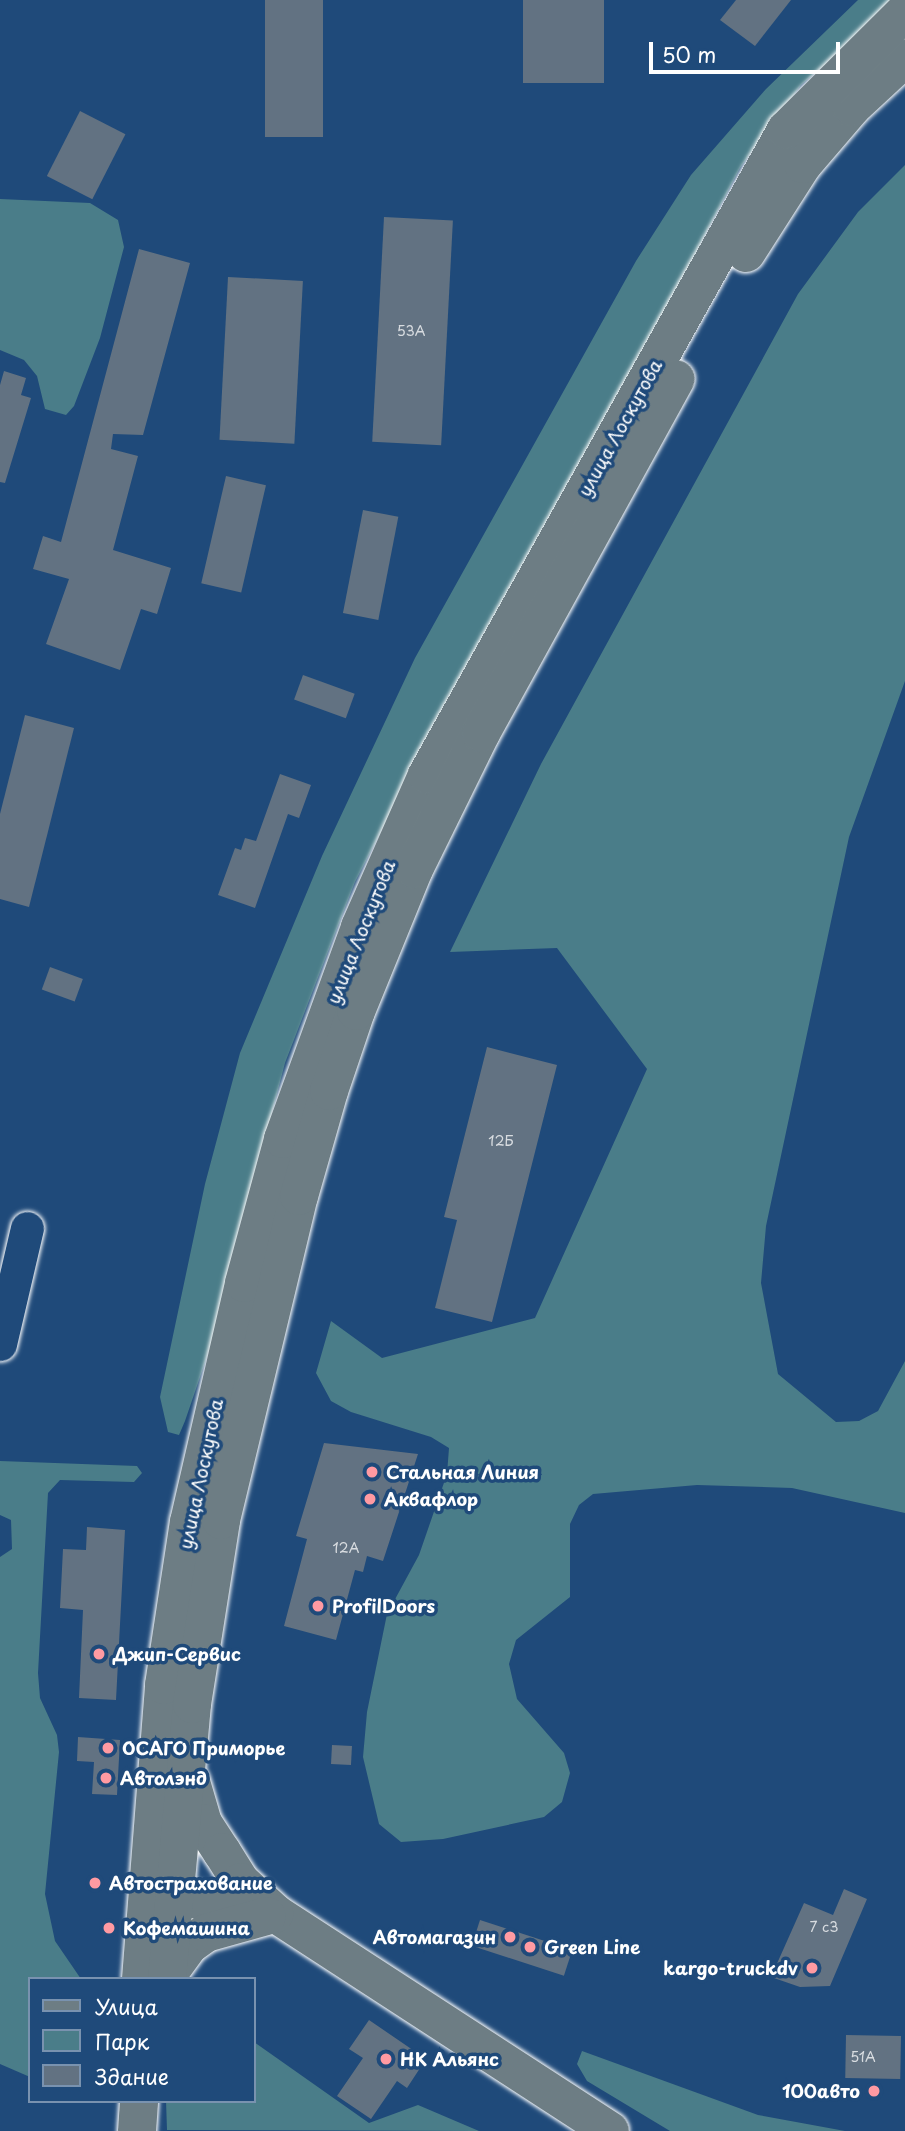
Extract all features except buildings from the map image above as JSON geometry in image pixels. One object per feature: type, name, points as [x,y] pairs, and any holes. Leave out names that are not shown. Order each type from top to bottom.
[{"type":"main road","name":"улица Лоскутова","points":[[158,1977],[164,1685],[189,1521],[244,1283],[283,1139],[360,927],[427,775],[786,130],[905,12]]},
{"type":"main road","name":"улица Лоскутова","points":[[160,1896],[187,1770],[195,1677],[221,1520],[299,1196],[356,1011],[414,869],[481,733],[753,240],[803,164],[852,107],[905,58]]},
{"type":"main road","points":[[187,1770],[203,1823],[241,1882],[276,1914],[610,2131]]},
{"type":"main road","points":[[160,1896],[276,1914]]},
{"type":"main road","points":[[158,1977],[188,1946],[206,1933],[233,1922],[276,1914]]},
{"type":"main road","points":[[137,2131],[139,2103]]},
{"type":"street","points":[[0,1344],[27,1228]]},
{"type":"green space","points":[[858,0],[902,0],[801,85],[740,168],[551,531],[449,700],[355,882],[285,1063],[211,1345],[179,1435],[168,1432],[160,1397],[205,1184],[240,1053],[322,856],[415,658],[636,261],[691,175],[766,89]]},
{"type":"green space","points":[[905,165],[905,681],[849,837],[766,1226],[761,1283],[778,1374],[836,1422],[859,1421],[878,1411],[905,1361],[905,1513],[792,1488],[697,1485],[593,1494],[579,1505],[570,1524],[570,1597],[516,1640],[509,1664],[517,1699],[564,1753],[570,1773],[562,1802],[544,1817],[443,1839],[401,1842],[379,1824],[363,1757],[367,1712],[387,1614],[419,1555],[447,1474],[449,1448],[431,1437],[351,1412],[331,1401],[316,1373],[331,1321],[382,1358],[535,1318],[647,1069],[557,948],[450,952],[541,764],[798,294],[858,212]]},
{"type":"green space","points":[[0,199],[90,203],[118,220],[124,247],[100,338],[74,406],[66,415],[45,409],[37,376],[24,360],[0,350]]},
{"type":"green space","points":[[0,1461],[137,1466],[142,1473],[134,1482],[60,1480],[48,1493],[38,1673],[40,1698],[57,1735],[59,1752],[45,1894],[55,1941],[80,1977],[28,1977],[28,2076],[0,2064],[0,1557],[12,1549],[11,1520],[0,1515]]},
{"type":"green space","points":[[256,2043],[369,2123],[418,2105],[479,2131],[167,2130],[166,2103],[256,2103]]},
{"type":"green space","points":[[582,2051],[758,2115],[845,2131],[670,2131],[587,2081],[577,2064]]},
{"type":"place","name":"Стальная Линия","points":[[372,1472]]},
{"type":"place","name":"Аквафлор","points":[[370,1499]]},
{"type":"place","name":"ProfilDoors","points":[[318,1606]]},
{"type":"place","name":"Джип-Сервис","points":[[99,1654]]},
{"type":"place","name":"ОСАГО Приморье","points":[[108,1748]]},
{"type":"place","name":"Автолэнд","points":[[106,1778]]},
{"type":"place","name":"Автострахование","points":[[95,1883]]},
{"type":"place","name":"Кофемашина","points":[[109,1928]]},
{"type":"place","name":"Автомагазин","points":[[510,1937]]},
{"type":"place","name":"Green Line","points":[[530,1947]]},
{"type":"place","name":"kargo-truckdv","points":[[812,1968]]},
{"type":"place","name":"НК Альянс","points":[[386,2059]]},
{"type":"place","name":"100авто","points":[[874,2091]]}]
